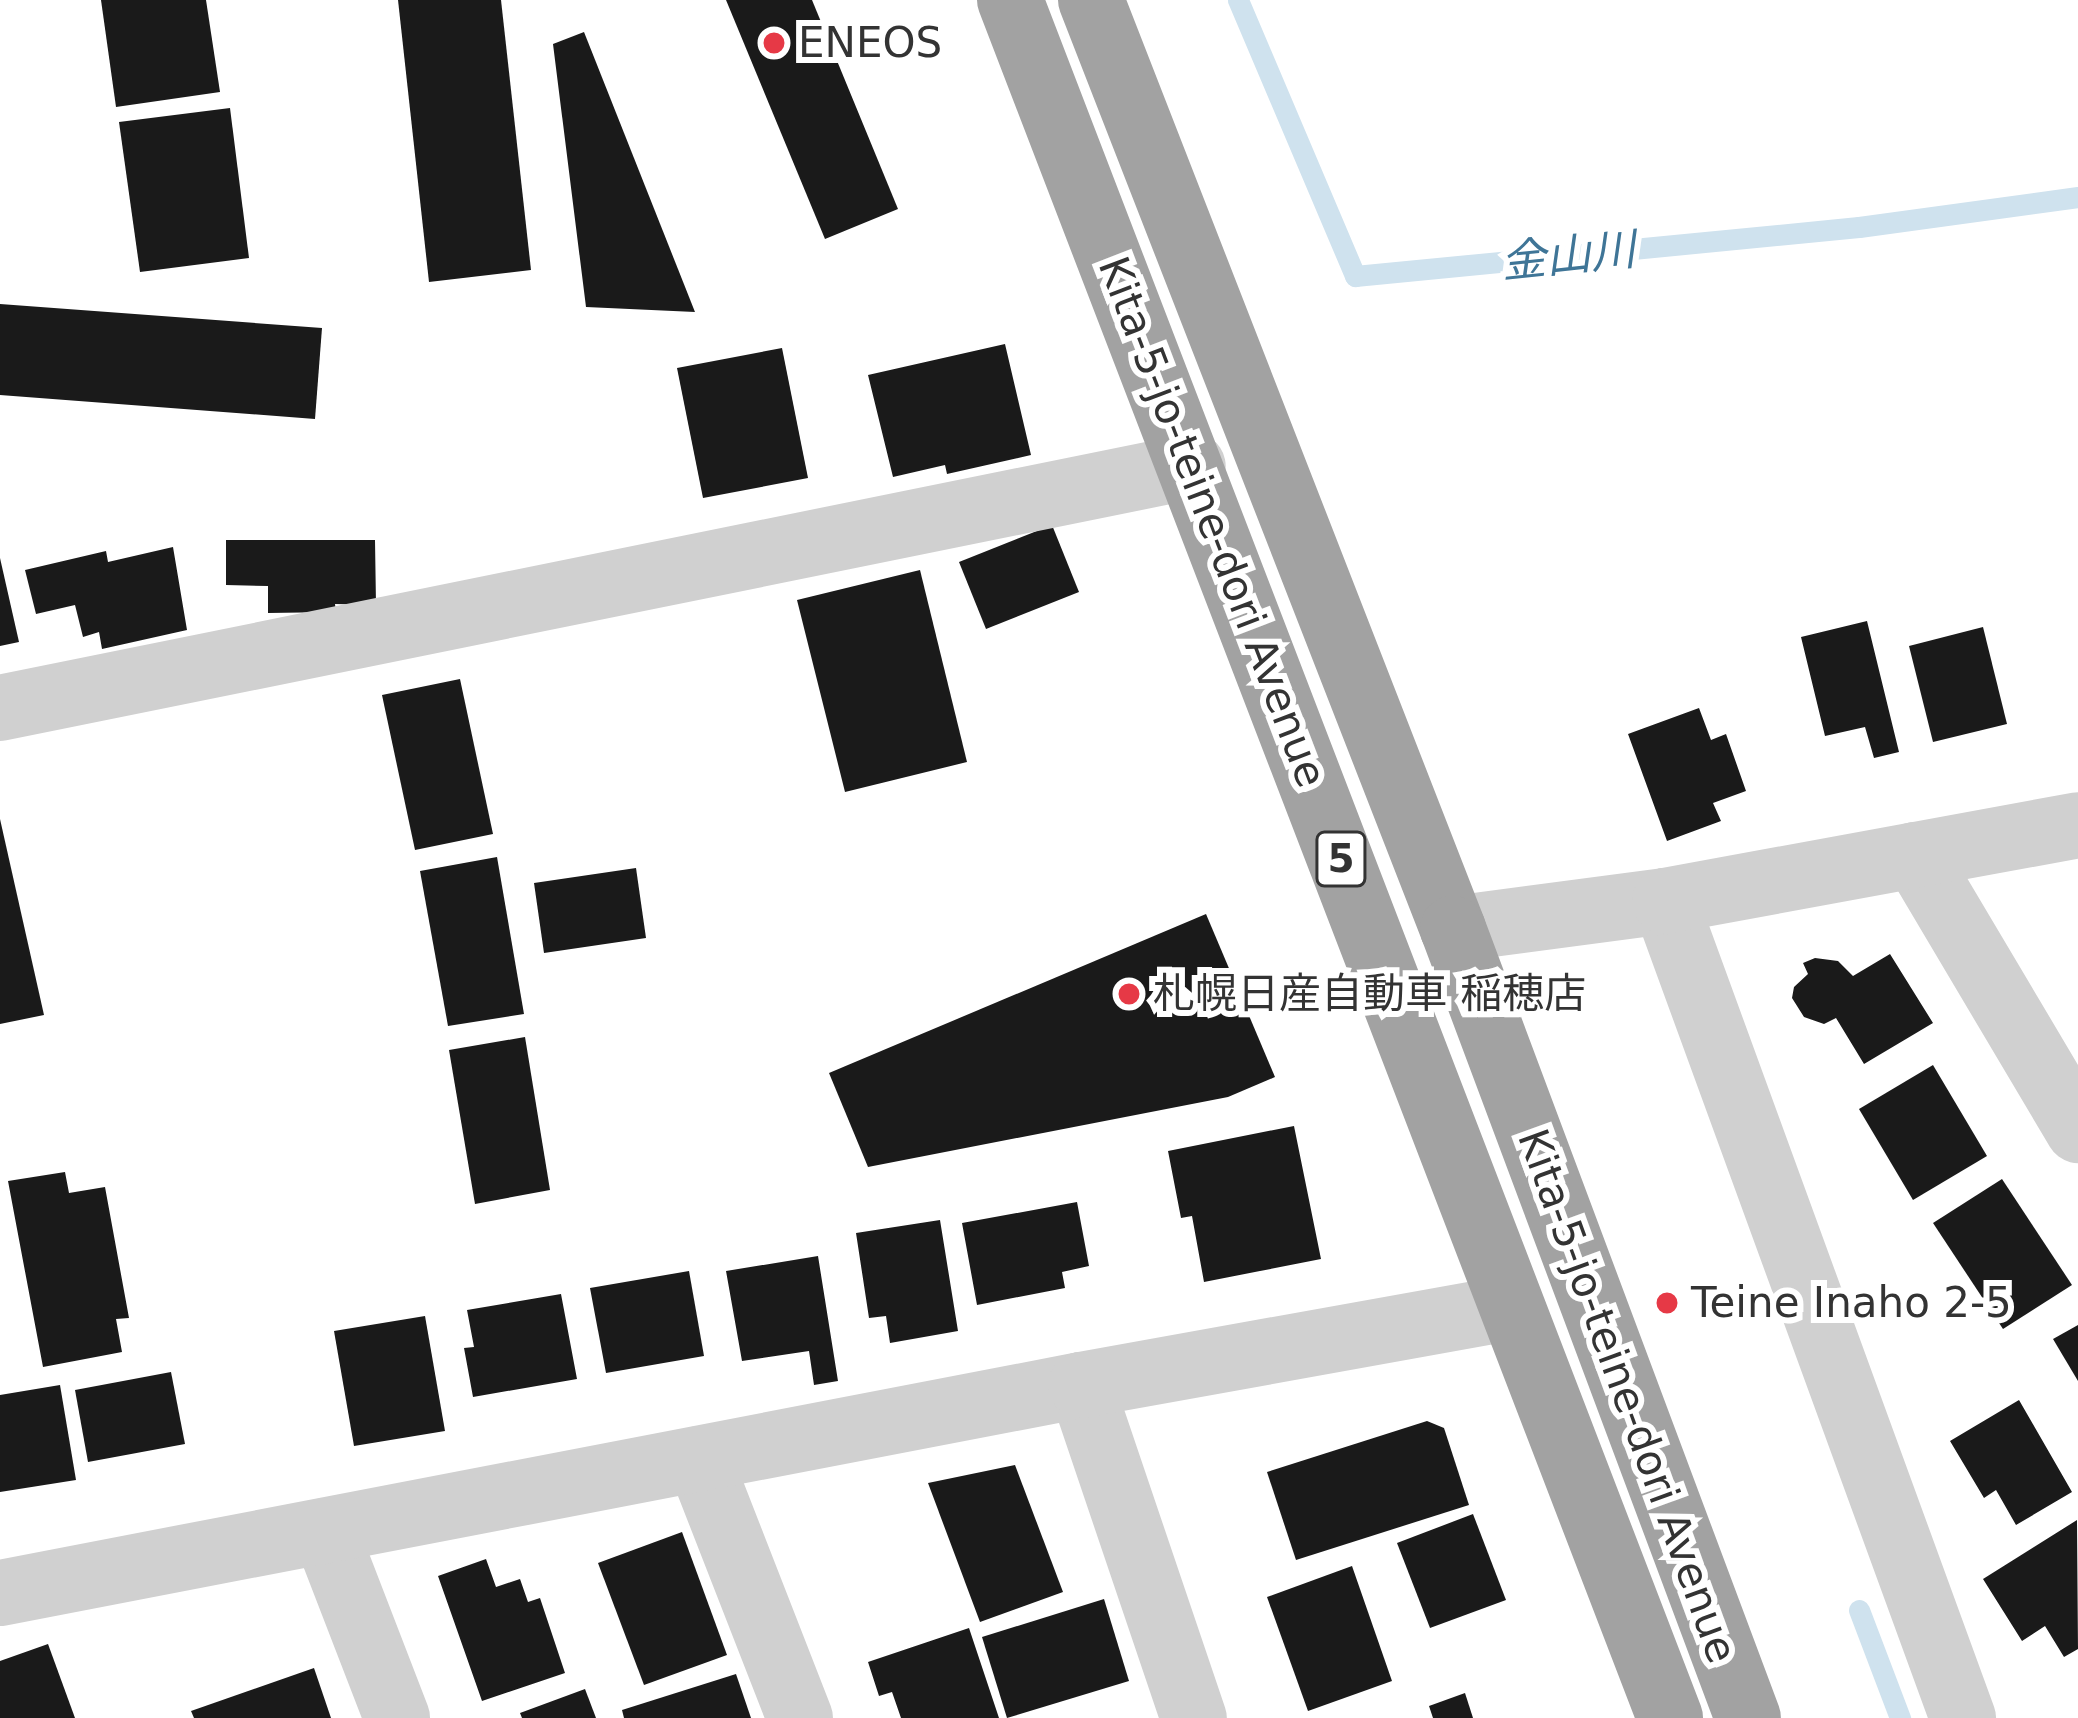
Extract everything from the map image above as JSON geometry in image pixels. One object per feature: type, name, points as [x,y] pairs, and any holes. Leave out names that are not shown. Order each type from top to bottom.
[{"type":"highway","name":"Kita-5-jo-teine-dori Avenue","points":[[1010,0],[1670,1718]]},
{"type":"highway","name":"Kita-5-jo-teine-dori Avenue","points":[[1090,0],[1454,929],[1748,1718]]},
{"type":"street","points":[[0,708],[1192,466]]},
{"type":"street","points":[[1454,929],[1665,901],[2078,825]]},
{"type":"street","points":[[1915,855],[2078,1130]]},
{"type":"street","points":[[1665,901],[1963,1718]]},
{"type":"street","points":[[0,1593],[1081,1384],[1511,1308]]},
{"type":"street","points":[[1081,1384],[1194,1718]]},
{"type":"street","points":[[699,1459],[800,1718]]},
{"type":"street","points":[[325,1531],[397,1718]]},
{"type":"building","points":[[101,0],[206,0],[220,92],[116,107]]},
{"type":"building","points":[[398,0],[501,0],[531,270],[429,282]]},
{"type":"building","points":[[726,0],[812,0],[898,209],[825,239]]},
{"type":"building","points":[[584,32],[695,312],[586,307],[553,44]]},
{"type":"building","points":[[230,108],[249,258],[140,272],[119,122]]},
{"type":"building","points":[[0,304],[322,328],[315,419],[0,395]]},
{"type":"building","points":[[1005,344],[1031,455],[947,474],[945,465],[893,477],[868,375]]},
{"type":"building","points":[[782,348],[808,478],[703,498],[677,368]]},
{"type":"building","points":[[1052,525],[1079,592],[986,629],[959,562]]},
{"type":"building","points":[[226,540],[375,540],[376,605],[335,604],[336,612],[268,613],[268,586],[226,585]]},
{"type":"building","points":[[173,547],[187,630],[102,649],[99,632],[83,637],[75,605],[36,614],[25,570],[106,551],[108,562]]},
{"type":"building","points":[[0,558],[19,642],[0,646]]},
{"type":"building","points":[[920,570],[967,762],[845,792],[797,600]]},
{"type":"building","points":[[1867,621],[1899,752],[1874,758],[1865,727],[1825,736],[1801,637]]},
{"type":"building","points":[[1983,627],[2007,724],[1933,742],[1909,646]]},
{"type":"building","points":[[460,679],[493,834],[415,850],[382,695]]},
{"type":"building","points":[[1699,708],[1711,740],[1726,734],[1746,791],[1713,803],[1721,821],[1667,841],[1628,734]]},
{"type":"building","points":[[0,819],[44,1015],[0,1024]]},
{"type":"building","points":[[497,857],[524,1014],[448,1026],[420,871]]},
{"type":"building","points":[[636,868],[646,938],[544,953],[534,883]]},
{"type":"building","name":"札幌日産自動車 稲穂店","points":[[1206,914],[1275,1077],[1228,1097],[868,1167],[829,1073]]},
{"type":"building","points":[[1890,954],[1933,1023],[1864,1064],[1836,1018],[1824,1024],[1804,1017],[1792,998],[1794,987],[1808,974],[1803,963],[1815,958],[1838,961],[1853,976]]},
{"type":"building","points":[[525,1037],[550,1190],[475,1204],[449,1050]]},
{"type":"building","points":[[1933,1065],[1987,1156],[1913,1200],[1859,1109]]},
{"type":"building","points":[[1294,1126],[1321,1259],[1204,1282],[1192,1216],[1181,1218],[1168,1151]]},
{"type":"building","points":[[65,1172],[69,1193],[105,1187],[129,1318],[116,1319],[122,1352],[43,1367],[8,1181]]},
{"type":"building","points":[[2002,1179],[2072,1285],[2003,1329],[1933,1223]]},
{"type":"building","points":[[1077,1202],[1089,1266],[1062,1272],[1065,1288],[977,1305],[962,1223]]},
{"type":"building","points":[[940,1220],[958,1331],[890,1343],[886,1316],[869,1318],[856,1233]]},
{"type":"building","points":[[818,1256],[838,1381],[814,1385],[809,1351],[742,1361],[726,1271]]},
{"type":"building","points":[[689,1271],[704,1356],[606,1373],[590,1288]]},
{"type":"building","points":[[561,1294],[577,1379],[473,1397],[464,1348],[474,1347],[467,1310]]},
{"type":"building","points":[[425,1316],[445,1431],[354,1446],[334,1331]]},
{"type":"building","points":[[2078,1325],[2078,1381],[2053,1339]]},
{"type":"building","points":[[171,1372],[185,1444],[88,1462],[75,1390]]},
{"type":"building","points":[[60,1385],[76,1480],[0,1492],[0,1395]]},
{"type":"building","points":[[2019,1400],[2072,1492],[2016,1525],[1996,1490],[1984,1498],[1950,1441]]},
{"type":"building","points":[[1427,1421],[1444,1428],[1469,1505],[1296,1560],[1267,1472]]},
{"type":"building","points":[[1015,1465],[1063,1592],[980,1622],[928,1483]]},
{"type":"building","points":[[1473,1514],[1506,1600],[1430,1628],[1397,1543]]},
{"type":"building","points":[[2077,1520],[2078,1649],[2064,1657],[2045,1626],[2022,1641],[1983,1579]]},
{"type":"building","points":[[682,1532],[727,1655],[644,1685],[598,1563]]},
{"type":"building","points":[[486,1559],[496,1587],[520,1579],[528,1602],[540,1598],[565,1673],[482,1701],[438,1576]]},
{"type":"building","points":[[1352,1566],[1392,1681],[1308,1711],[1267,1597]]},
{"type":"building","points":[[1104,1599],[1129,1681],[1007,1718],[982,1637]]},
{"type":"building","points":[[969,1628],[999,1718],[901,1718],[892,1692],[879,1696],[868,1662]]},
{"type":"building","points":[[48,1644],[75,1718],[0,1718],[0,1661]]},
{"type":"building","points":[[314,1668],[331,1718],[194,1718],[191,1711]]},
{"type":"building","points":[[736,1674],[751,1718],[624,1718],[622,1710]]},
{"type":"building","points":[[585,1689],[596,1718],[522,1718],[520,1713]]},
{"type":"building","points":[[1465,1693],[1473,1718],[1433,1718],[1429,1706]]},
{"type":"waterway","name":"金山川","points":[[1238,0],[1355,276],[1859,227],[2078,197]]},
{"type":"waterway","points":[[1859,1610],[1900,1718]]},
{"type":"place","name":"ENEOS","points":[[774,43]]},
{"type":"place","name":"札幌日産自動車 稲穂店","points":[[1129,994]]},
{"type":"place","name":"Teine Inaho 2-5","points":[[1667,1303]]}]
